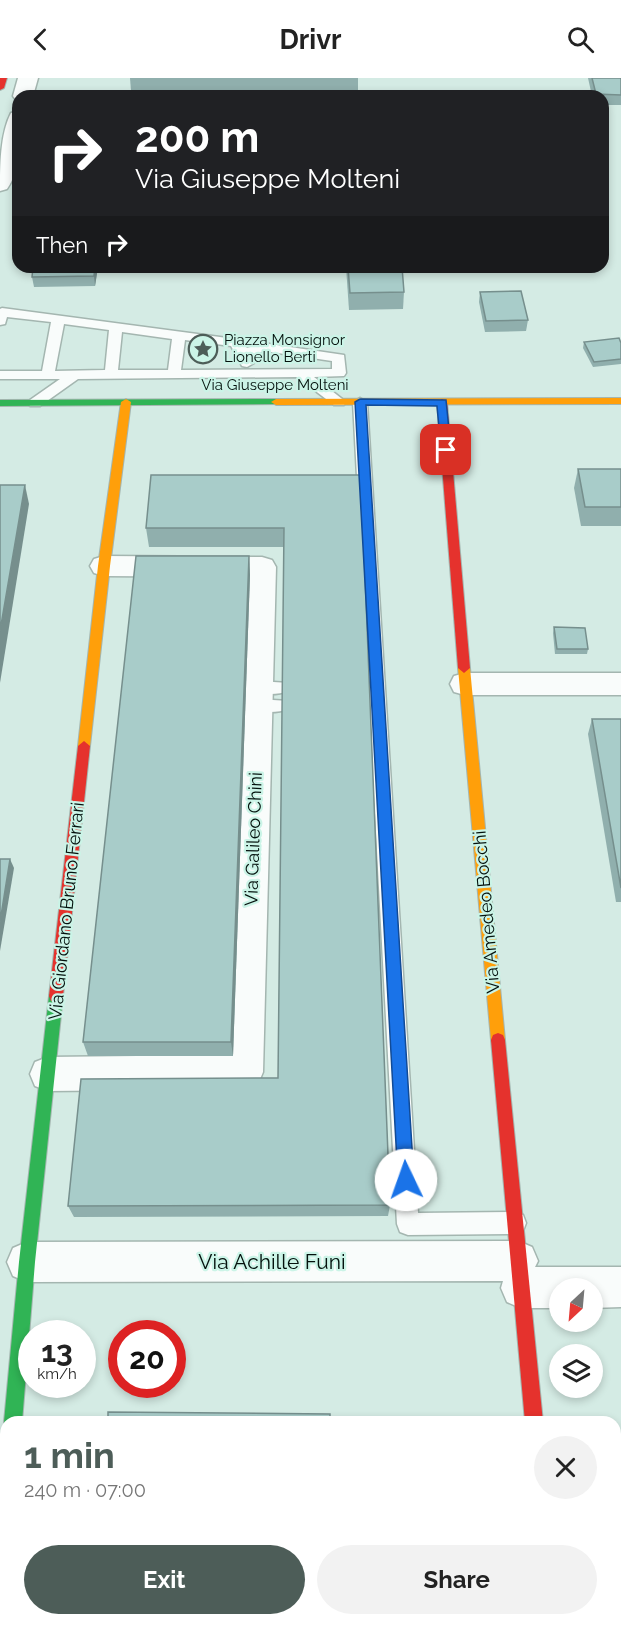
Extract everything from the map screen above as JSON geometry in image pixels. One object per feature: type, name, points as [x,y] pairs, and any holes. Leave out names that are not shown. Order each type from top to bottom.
[{"type":"street","points":[[0,88],[3,78]]},
{"type":"street","points":[[0,184],[12,139]]},
{"type":"street","name":"Via Giuseppe Molteni","points":[[0,403],[621,401]]},
{"type":"street","name":"Via Giordano Bruno Ferrari","points":[[14,1416],[27,1262],[104,566],[126,402]]},
{"type":"street","name":"Via Amedeo Bocchi","points":[[442,402],[465,684],[533,1416]]},
{"type":"street","name":"Via Galileo Chini","points":[[48,1074],[245,1072],[270,696],[262,567],[104,566]]},
{"type":"street","points":[[465,684],[621,684]]},
{"type":"street","name":"Via Achille Funi","points":[[27,1262],[518,1257],[621,1287]]},
{"type":"lane","points":[[0,321],[2,312],[235,343],[243,354],[250,374]]},
{"type":"lane","points":[[48,375],[58,319]]},
{"type":"lane","points":[[111,375],[116,327]]},
{"type":"lane","points":[[174,375],[179,335]]},
{"type":"lane","points":[[0,375],[339,374],[339,358],[263,347],[243,354]]},
{"type":"lane","points":[[301,374],[303,353]]},
{"type":"lane","points":[[301,374],[339,402]]},
{"type":"lane","points":[[35,403],[74,375]]},
{"type":"lane","points":[[360,402],[359,484],[408,1224],[518,1257]]},
{"type":"building","points":[[592,78],[621,78],[621,95],[609,95],[609,90],[595,90]]},
{"type":"building","points":[[32,273],[94,273],[94,276],[32,277]]},
{"type":"building","points":[[348,273],[402,273],[404,292],[350,293]]},
{"type":"building","points":[[521,291],[528,320],[486,321],[480,292]]},
{"type":"building","points":[[619,338],[621,359],[594,362],[584,342]]},
{"type":"building","points":[[578,469],[621,469],[621,507],[585,507]]},
{"type":"building","points":[[151,475],[361,475],[390,1205],[68,1206],[81,1079],[278,1078],[284,528],[146,528]]},
{"type":"building","points":[[0,485],[25,485],[0,631]]},
{"type":"building","points":[[136,556],[249,556],[231,1042],[83,1042]]},
{"type":"building","points":[[554,627],[585,628],[588,649],[557,649]]},
{"type":"building","points":[[592,719],[621,719],[621,888]]},
{"type":"building","points":[[0,859],[10,859],[0,922]]},
{"type":"building","points":[[108,1412],[330,1414],[330,1416],[108,1416]]},
{"type":"traffic: fast","points":[[0,403],[276,402]]},
{"type":"traffic: fast","points":[[14,1416],[27,1262],[56,996]]},
{"type":"traffic: slow","points":[[276,402],[621,401]]},
{"type":"traffic: slow","points":[[84,746],[104,566],[126,402]]},
{"type":"traffic: slow","points":[[464,668],[498,1040]]},
{"type":"traffic: jam","points":[[0,88],[3,78]]},
{"type":"traffic: jam","points":[[442,402],[464,668]]},
{"type":"traffic: jam","points":[[56,996],[84,746]]},
{"type":"traffic: jam","points":[[498,1040],[533,1416]]},
{"type":"place","name":"Piazza Monsignor Lionello Berti","points":[[203,349]]},
{"type":"route","points":[[406,1180],[360,402],[442,402],[446,450]]}]
